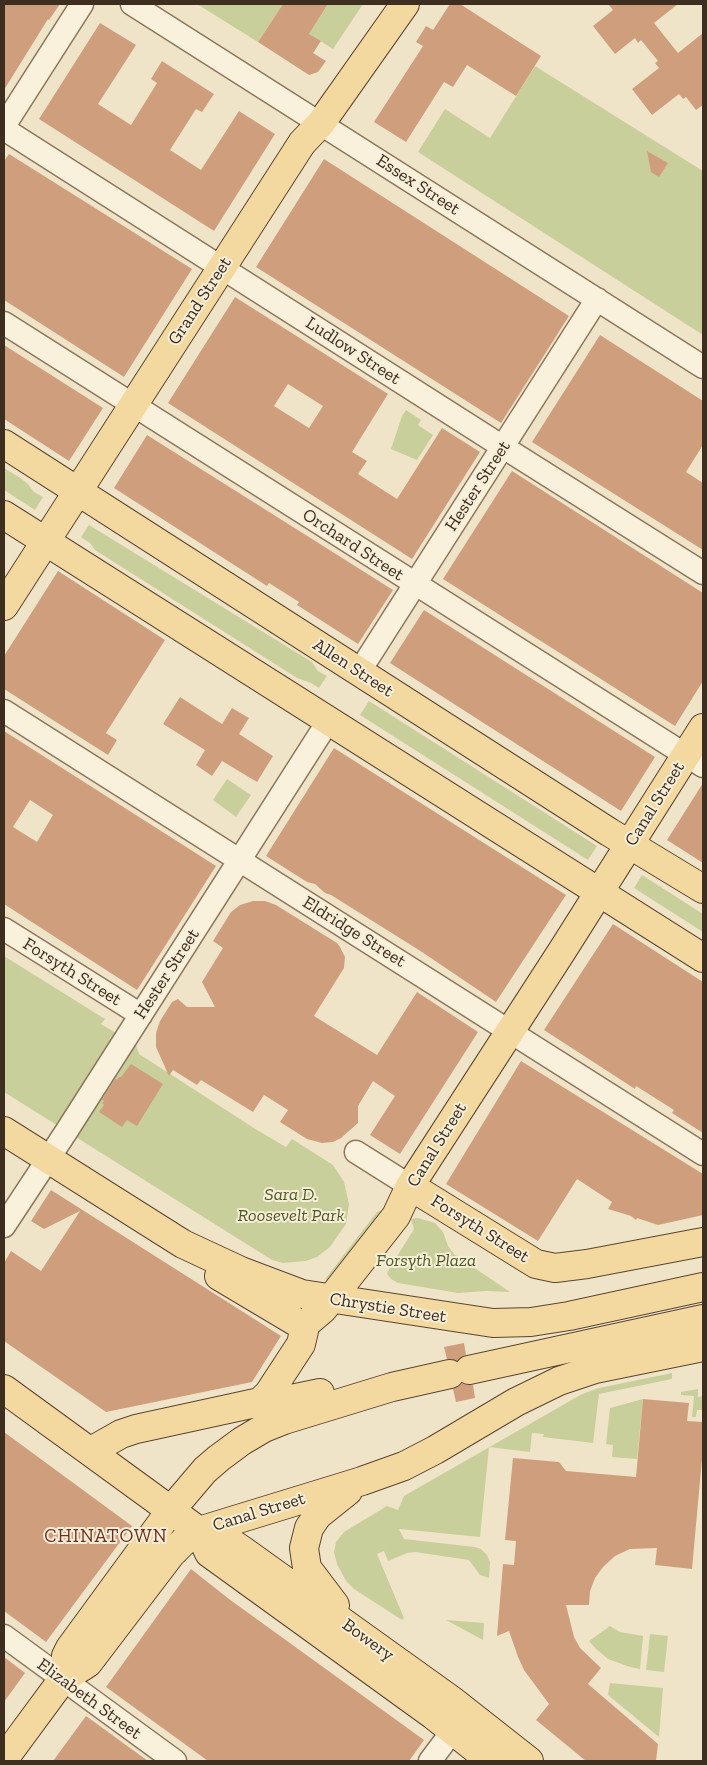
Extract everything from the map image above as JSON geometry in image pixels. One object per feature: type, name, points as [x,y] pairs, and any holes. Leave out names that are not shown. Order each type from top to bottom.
[{"type":"main road","name":"Grand Street","points":[[4,606],[302,143],[322,123],[405,4]]},
{"type":"main road","name":"Allen Street","points":[[4,444],[359,672],[703,889]]},
{"type":"main road","points":[[4,515],[703,957]]},
{"type":"main road","name":"Canal Street","points":[[303,1326],[315,1317],[332,1299],[396,1216],[410,1186],[630,844],[695,760],[703,728]]},
{"type":"main road","name":"Chrystie Street","points":[[4,1131],[182,1244],[291,1291],[493,1323],[551,1320],[703,1287]]},
{"type":"main road","name":"Forsyth Street","points":[[410,1186],[536,1264],[556,1268],[590,1264],[703,1242]]},
{"type":"main road","name":"Chrystie Street","points":[[182,1244],[220,1277],[303,1326]]},
{"type":"main road","name":"Canal Street","points":[[63,1679],[66,1656],[70,1648],[171,1510],[205,1470],[242,1441],[264,1428],[306,1413],[460,1371],[703,1319]]},
{"type":"main road","points":[[260,1402],[269,1393],[301,1344],[304,1331],[303,1326]]},
{"type":"main road","name":"Canal Street","points":[[4,1759],[63,1679],[88,1663],[170,1554],[189,1536],[404,1466],[544,1387],[575,1375],[703,1347]]},
{"type":"main road","points":[[91,1451],[121,1434],[136,1429],[260,1402],[291,1399],[347,1387],[370,1386],[392,1388]]},
{"type":"main road","name":"Bowery","points":[[4,1389],[200,1531],[230,1542],[358,1633],[460,1721],[491,1761]]},
{"type":"main road","points":[[358,1633],[311,1575],[304,1558],[304,1548],[309,1528],[318,1515],[362,1481]]},
{"type":"main road","name":"Bowery","points":[[200,1531],[209,1553],[460,1721],[529,1761]]},
{"type":"street","points":[[4,128],[82,4]]},
{"type":"street","name":"Essex Street","points":[[132,4],[322,123],[703,367]]},
{"type":"street","name":"Ludlow Street","points":[[4,128],[503,447],[703,572]]},
{"type":"street","name":"Hester Street","points":[[359,672],[597,299]]},
{"type":"street","name":"Orchard Street","points":[[4,323],[695,760]]},
{"type":"street","name":"Eldridge Street","points":[[4,711],[703,1154]]},
{"type":"street","name":"Hester Street","points":[[4,1226],[329,720]]},
{"type":"street","name":"Forsyth Street","points":[[4,930],[141,1015]]},
{"type":"street","name":"Forsyth Street","points":[[356,1152],[410,1186]]},
{"type":"street","name":"Elizabeth Street","points":[[4,1636],[175,1761]]},
{"type":"street","points":[[430,1761],[460,1721]]},
{"type":"green space","points":[[197,4],[283,4],[258,42]]},
{"type":"green space","points":[[328,4],[363,4],[333,49],[309,34]]},
{"type":"green space","points":[[535,66],[703,171],[703,335],[418,152],[445,109],[490,138]]},
{"type":"green space","points":[[406,410],[421,420],[418,425],[433,435],[417,460],[391,449],[402,416]]},
{"type":"green space","points":[[4,468],[19,477],[34,492],[43,497],[35,510],[4,490]]},
{"type":"green space","points":[[89,525],[312,662],[318,671],[327,676],[319,688],[297,678],[95,550],[90,543],[81,537]]},
{"type":"green space","points":[[369,701],[597,846],[588,860],[360,715]]},
{"type":"green space","points":[[227,779],[251,795],[236,817],[213,800]]},
{"type":"green space","points":[[642,875],[703,914],[703,932],[634,888]]},
{"type":"green space","name":"Sara D. Roosevelt Park","points":[[4,956],[105,1019],[101,1024],[136,1045],[139,1054],[257,1130],[286,1147],[292,1139],[333,1165],[344,1182],[349,1204],[346,1224],[330,1247],[317,1257],[306,1261],[283,1263],[272,1260],[4,1092]]},
{"type":"green space","points":[[377,1212],[383,1212],[327,1283],[326,1278]]},
{"type":"green space","name":"Forsyth Plaza","points":[[418,1218],[435,1223],[443,1232],[448,1246],[454,1254],[510,1292],[458,1293],[398,1283],[391,1279],[387,1274],[388,1271],[414,1229],[411,1219]]},
{"type":"green space","points":[[672,1373],[672,1379],[599,1394],[593,1443],[543,1437],[544,1434],[532,1433],[530,1452],[489,1447],[582,1394],[599,1388]]},
{"type":"green space","points":[[698,1389],[698,1397],[703,1396],[703,1410],[697,1410],[696,1417],[692,1417],[694,1396],[681,1395],[681,1392]]},
{"type":"green space","points":[[643,1399],[637,1459],[612,1457],[613,1445],[606,1444],[610,1408]]},
{"type":"green space","points":[[489,1447],[480,1537],[399,1529],[404,1539],[481,1549],[487,1555],[490,1562],[489,1578],[480,1575],[469,1560],[415,1552],[407,1553],[388,1561],[384,1551],[377,1554],[404,1618],[402,1620],[354,1589],[346,1581],[337,1564],[334,1552],[336,1542],[344,1532],[387,1506],[398,1510],[404,1496]]},
{"type":"green space","points":[[446,1620],[484,1623],[483,1640]]},
{"type":"green space","points":[[610,1626],[620,1632],[643,1636],[640,1669],[608,1659],[589,1641]]},
{"type":"green space","points":[[650,1634],[668,1636],[664,1672],[646,1670]]},
{"type":"green space","points":[[610,1683],[663,1688],[659,1737],[608,1695]]},
{"type":"building","points":[[4,4],[60,4],[48,19],[4,90]]},
{"type":"building","points":[[283,4],[328,4],[309,34],[321,41],[313,53],[326,61],[318,72],[309,75],[258,42]]},
{"type":"building","points":[[450,4],[460,4],[541,56],[516,96],[467,65],[453,87],[444,82],[406,142],[374,122],[423,46],[416,42],[426,26],[433,30]]},
{"type":"building","points":[[608,4],[678,4],[654,23],[678,53],[703,33],[703,105],[696,110],[686,97],[683,99],[679,94],[652,115],[632,89],[659,68],[655,63],[658,61],[641,40],[638,43],[635,38],[615,54],[593,26],[613,10]]},
{"type":"building","points":[[100,23],[136,45],[98,104],[131,125],[157,83],[151,79],[162,61],[214,94],[202,112],[196,109],[170,150],[201,170],[239,111],[275,134],[214,231],[39,119]]},
{"type":"building","points":[[647,151],[668,163],[659,177],[651,172]]},
{"type":"building","points":[[9,154],[192,269],[124,377],[4,300],[4,161]]},
{"type":"building","points":[[324,159],[569,316],[501,423],[256,267]]},
{"type":"building","points":[[235,297],[388,394],[352,452],[367,461],[358,474],[397,499],[442,428],[480,452],[412,559],[168,403]],"holes":[[[288,384],[323,406],[309,428],[274,406]]]},
{"type":"building","points":[[600,335],[703,401],[703,445],[686,472],[703,483],[703,550],[532,442]]},
{"type":"building","points":[[4,345],[103,408],[69,461],[4,419]]},
{"type":"building","points":[[147,435],[393,590],[358,644],[297,605],[299,602],[269,583],[267,586],[114,488]]},
{"type":"building","points":[[512,471],[703,593],[703,681],[675,726],[443,579]]},
{"type":"building","points":[[58,571],[165,640],[106,733],[117,740],[108,755],[4,689],[4,656]]},
{"type":"building","points":[[424,610],[655,757],[621,811],[390,663]]},
{"type":"building","points":[[180,697],[222,724],[232,708],[249,718],[239,734],[273,756],[257,782],[222,761],[212,776],[196,765],[205,750],[163,724]]},
{"type":"building","points":[[4,731],[216,866],[137,990],[4,904]],"holes":[[[30,800],[53,815],[37,842],[13,827]]]},
{"type":"building","points":[[334,748],[566,895],[496,1002],[422,952],[325,893],[315,884],[307,882],[266,856]]},
{"type":"building","points":[[703,783],[703,863],[667,840]]},
{"type":"building","points":[[253,901],[265,901],[276,905],[337,943],[345,957],[344,968],[314,1016],[377,1055],[417,992],[478,1032],[400,1154],[370,1135],[395,1096],[373,1081],[358,1106],[358,1123],[341,1138],[333,1142],[322,1143],[307,1139],[280,1122],[288,1110],[264,1095],[253,1112],[201,1080],[197,1085],[173,1070],[169,1076],[156,1047],[156,1033],[160,1021],[172,1002],[178,999],[187,1007],[215,1007],[202,982],[223,948],[213,941],[231,912],[240,905]]},
{"type":"building","points":[[613,924],[703,982],[703,1133],[672,1113],[674,1110],[636,1086],[635,1089],[544,1030]]},
{"type":"building","points":[[521,1061],[703,1174],[703,1215],[658,1225],[637,1218],[636,1220],[631,1216],[608,1209],[612,1202],[577,1179],[538,1241],[446,1184]]},
{"type":"building","points":[[131,1064],[163,1084],[137,1126],[127,1120],[122,1127],[99,1112],[104,1105],[102,1100],[116,1078],[117,1080],[121,1077]]},
{"type":"building","points":[[51,1190],[281,1336],[252,1382],[106,1412],[4,1341],[4,1263],[11,1251],[41,1271],[80,1211],[44,1229],[31,1221]]},
{"type":"building","points":[[464,1343],[466,1355],[457,1361],[447,1359],[444,1347]]},
{"type":"building","points":[[462,1383],[473,1385],[475,1398],[456,1402],[453,1389]]},
{"type":"building","points":[[643,1399],[689,1403],[687,1421],[703,1422],[703,1448],[692,1569],[655,1565],[657,1548],[630,1549],[615,1556],[603,1567],[595,1578],[590,1591],[589,1605],[566,1605],[574,1637],[580,1648],[601,1668],[588,1684],[658,1744],[656,1761],[586,1761],[536,1720],[549,1704],[524,1670],[509,1631],[497,1636],[503,1564],[514,1565],[516,1541],[505,1540],[513,1458],[559,1462],[566,1471],[636,1477]]},
{"type":"building","points":[[4,1432],[132,1526],[46,1642],[4,1611]]},
{"type":"building","points":[[191,1569],[229,1599],[424,1740],[409,1761],[208,1761],[106,1687]]},
{"type":"building","points":[[4,1657],[25,1673],[4,1702]]},
{"type":"building","points":[[86,1716],[148,1761],[53,1761]]},
{"type":"district","name":"CHINATOWN","points":[[106,1537]]}]
